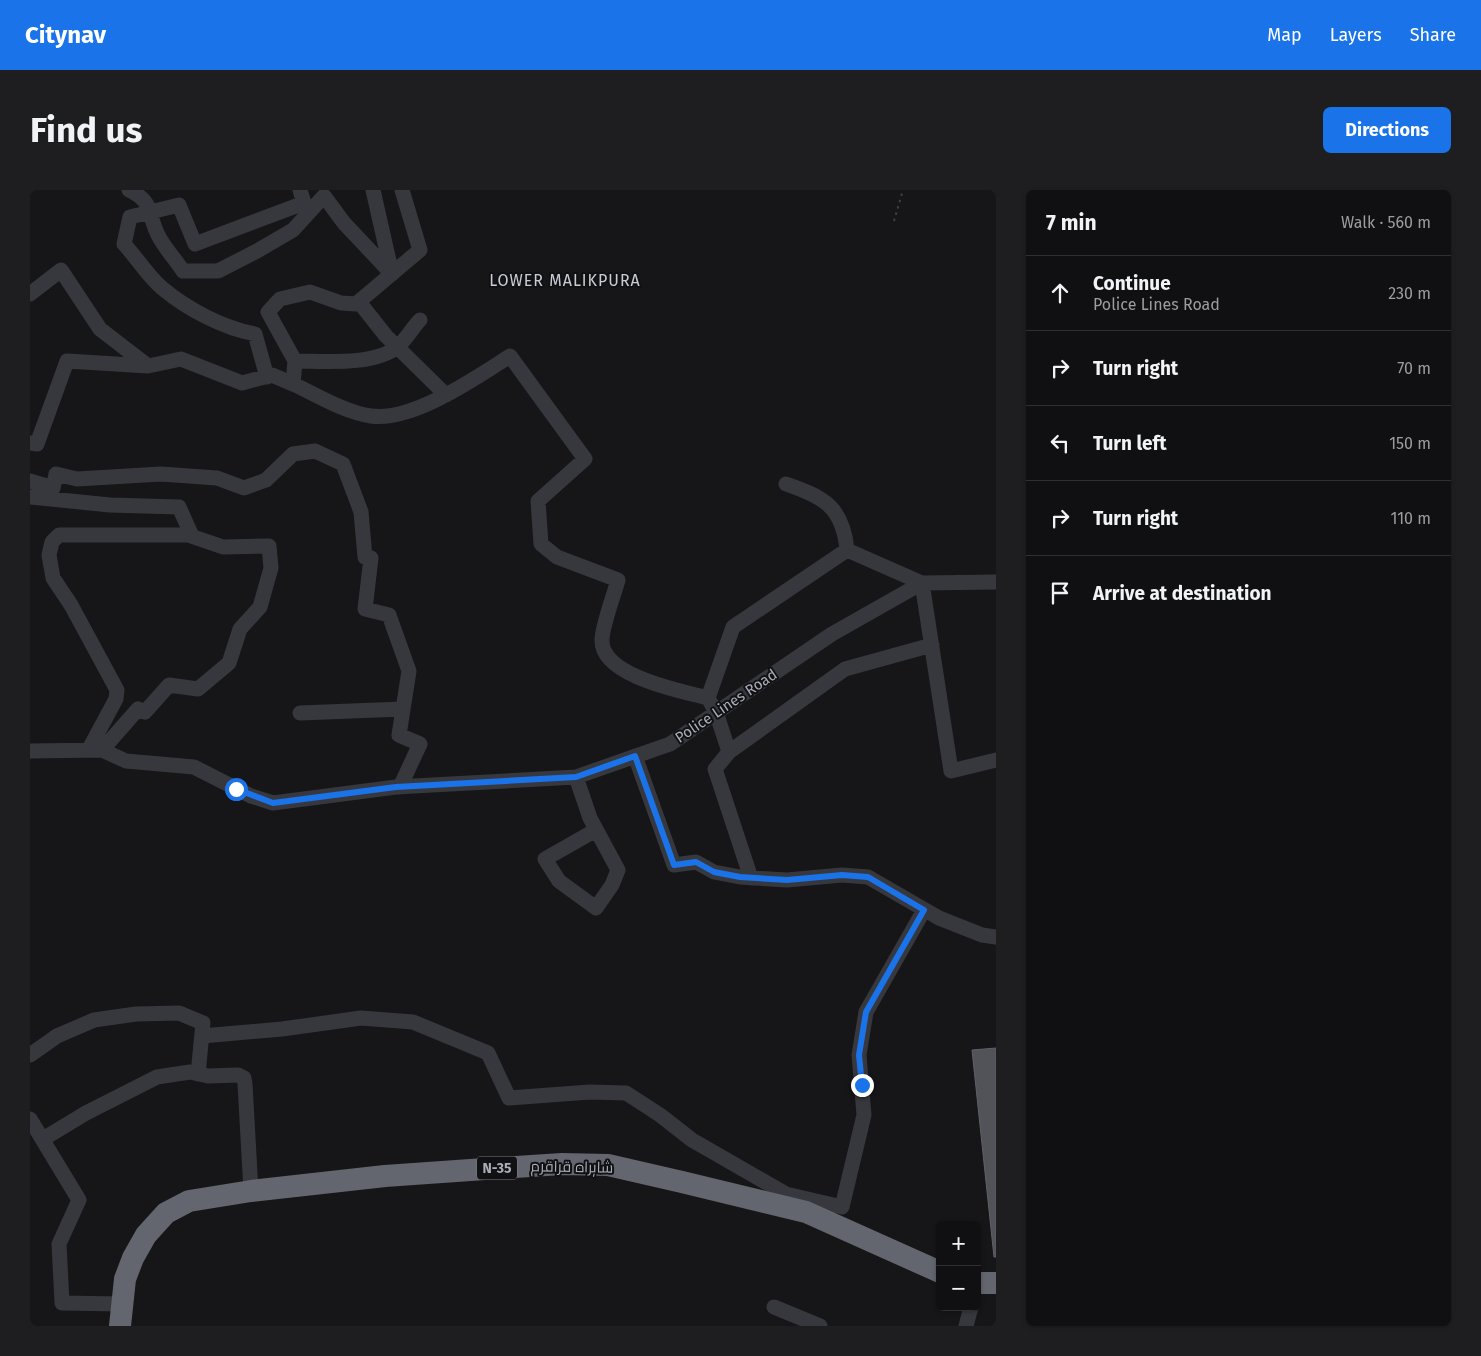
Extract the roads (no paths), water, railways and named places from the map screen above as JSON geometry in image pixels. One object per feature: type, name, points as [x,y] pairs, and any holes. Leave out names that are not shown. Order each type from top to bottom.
[{"type":"highway","name":"شاہراہ قراقرم","points":[[120,1326],[125,1280],[133,1258],[146,1236],[166,1213],[189,1201],[251,1191],[385,1176],[562,1164],[608,1165],[806,1212],[936,1270]]},
{"type":"street","points":[[129,190],[142,196],[151,212],[158,235],[183,271],[218,271],[294,230],[324,196],[344,223],[392,274]]},
{"type":"street","points":[[267,376],[255,334],[240,331],[193,309],[162,288],[124,244],[130,217],[179,205],[195,244],[304,204],[300,190]]},
{"type":"street","points":[[372,190],[392,274]]},
{"type":"street","points":[[293,384],[295,361],[268,312],[280,299],[310,292],[341,303],[356,304],[420,250],[402,190]]},
{"type":"street","points":[[30,294],[61,270],[100,329],[148,366]]},
{"type":"street","points":[[359,302],[386,336],[446,395]]},
{"type":"street","points":[[295,361],[337,361],[378,357],[397,347],[420,320]]},
{"type":"street","points":[[30,443],[37,444],[67,361],[148,366],[181,359],[242,383],[272,375],[355,412],[372,416],[397,415],[446,395],[510,356],[586,459],[538,501],[541,544],[558,557],[618,580],[602,640],[605,655],[622,669],[633,675],[665,687],[708,698],[716,712],[729,752]]},
{"type":"street","points":[[30,481],[52,488],[56,474],[77,479],[161,474],[217,478],[244,488],[266,480],[293,454],[315,451],[344,464],[361,512],[365,557],[371,558],[365,609],[389,615],[410,671],[398,735],[420,744],[400,787]]},
{"type":"street","points":[[786,484],[812,493],[825,501],[837,514],[845,530],[847,550]]},
{"type":"street","points":[[30,497],[110,505],[180,507],[192,536]]},
{"type":"street","points":[[59,535],[192,536],[223,547],[269,546],[271,568],[260,607],[240,629],[229,663],[198,689],[169,685],[145,712],[138,709],[95,750],[116,699],[117,690],[71,605],[53,578],[49,555],[52,542],[59,535]]},
{"type":"street","points":[[708,698],[733,627],[847,550]]},
{"type":"street","points":[[847,550],[922,583],[951,771],[996,760]]},
{"type":"street","name":"Police Lines Road","points":[[30,751],[95,750],[126,761],[194,767],[251,796],[273,803],[400,787],[576,777],[670,744],[832,634],[922,583],[996,582]]},
{"type":"street","points":[[751,878],[715,769],[729,752],[845,669],[932,645]]},
{"type":"street","points":[[300,713],[403,709]]},
{"type":"street","points":[[635,756],[674,865],[696,862],[714,872],[751,878],[787,880],[842,875],[868,877],[939,918],[982,935],[996,937]]},
{"type":"street","points":[[576,777],[590,818],[618,870],[612,885],[596,908],[560,881],[545,860],[596,830]]},
{"type":"street","points":[[202,1036],[282,1029],[361,1018],[413,1022],[488,1053],[509,1098],[590,1092],[626,1093],[660,1115],[692,1140],[786,1194],[842,1207],[864,1116],[859,1055],[866,1012],[924,910]]},
{"type":"street","points":[[30,1055],[57,1036],[94,1020],[136,1014],[179,1013],[203,1023],[198,1074]]},
{"type":"street","points":[[43,1140],[86,1113],[157,1077],[190,1072],[208,1076],[238,1074],[244,1078],[251,1191]]},
{"type":"street","points":[[30,1118],[80,1200],[59,1244],[62,1303],[122,1304]]},
{"type":"street","points":[[774,1307],[820,1326]]},
{"type":"street","points":[[966,1326],[970,1311]]},
{"type":"district","name":"LOWER MALIKPURA","points":[[565,280]]}]
